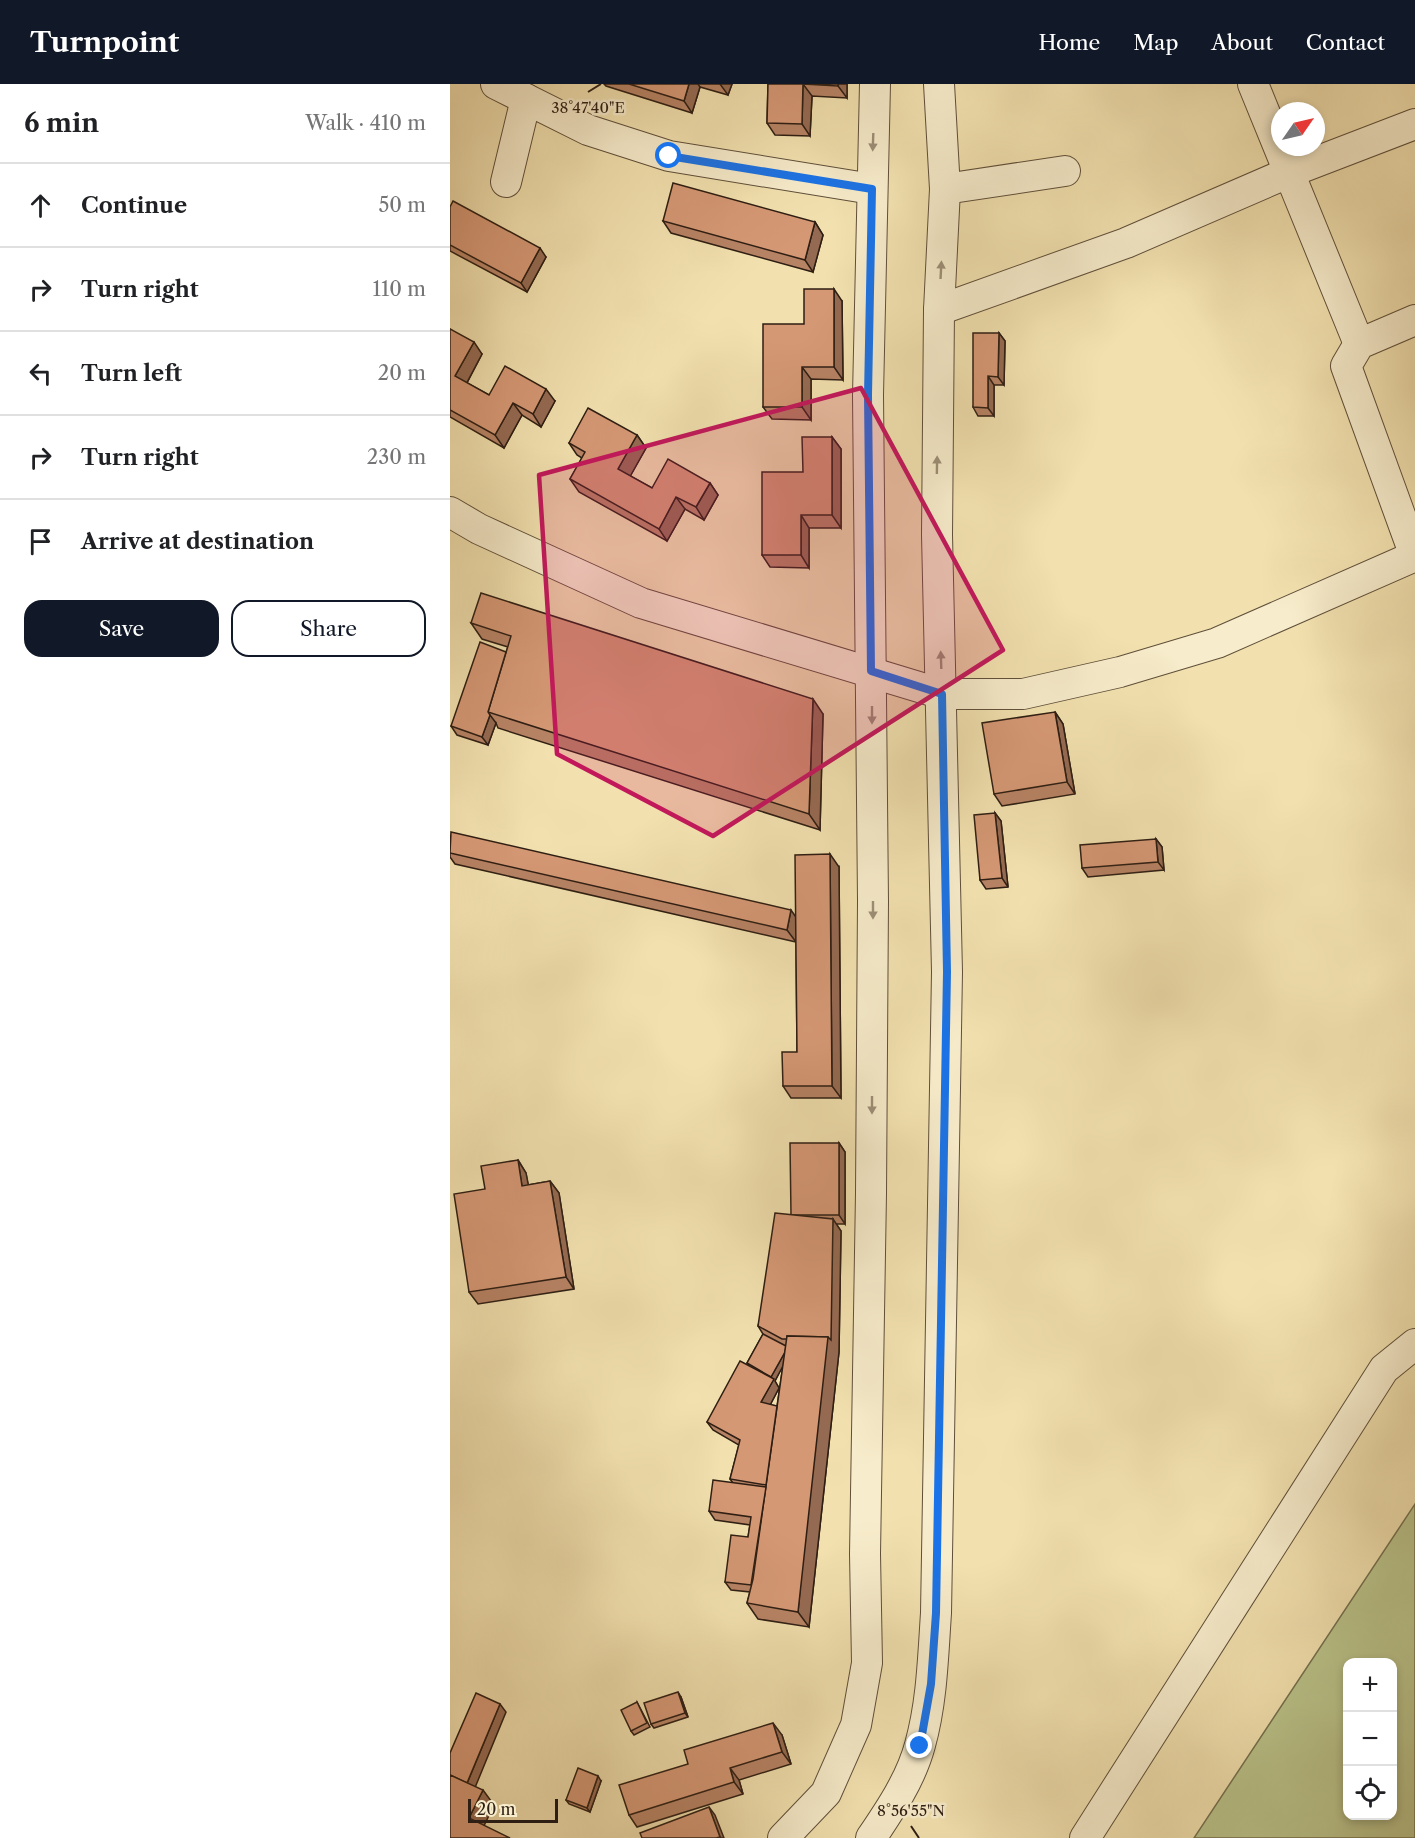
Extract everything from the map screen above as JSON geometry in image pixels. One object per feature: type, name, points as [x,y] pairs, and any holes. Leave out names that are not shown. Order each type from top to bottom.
[{"type":"street","points":[[497,84],[588,130],[669,156],[872,189]]},
{"type":"street","points":[[783,1838],[826,1793],[856,1725],[867,1663],[865,1554],[872,1193],[868,395],[875,84]]},
{"type":"street","points":[[871,1838],[894,1804],[920,1746],[931,1684],[936,1613],[947,972],[937,535],[939,310],[945,189],[939,84]]},
{"type":"street","points":[[1253,84],[1359,344]]},
{"type":"street","points":[[506,182],[526,99]]},
{"type":"street","points":[[939,310],[1126,243],[1290,172],[1415,124]]},
{"type":"street","points":[[945,189],[1065,171]]},
{"type":"street","points":[[450,512],[479,529],[641,603],[942,694],[1023,694],[1120,672],[1217,643],[1415,556],[1347,375],[1346,366],[1349,357],[1359,344],[1415,320]]},
{"type":"street","points":[[1085,1838],[1384,1369],[1415,1344]]},
{"type":"highlighted area","points":[[861,388],[1003,650],[713,836],[557,754],[539,475]]},
{"type":"green space","points":[[1415,1504],[1415,1838],[1194,1838]]},
{"type":"building","points":[[629,84],[689,84],[684,101]]},
{"type":"building","points":[[768,84],[803,84],[802,124],[767,123]]},
{"type":"building","points":[[803,84],[838,84],[838,86]]},
{"type":"building","points":[[673,183],[815,222],[805,260],[663,221]]},
{"type":"building","points":[[453,201],[540,248],[521,283],[450,245],[450,207]]},
{"type":"building","points":[[804,289],[834,289],[834,367],[802,367],[802,407],[763,407],[763,324],[804,324]]},
{"type":"building","points":[[450,329],[474,342],[455,376],[489,395],[505,366],[546,389],[533,414],[513,403],[495,435],[450,410]]},
{"type":"building","points":[[973,333],[999,333],[998,377],[988,376],[988,408],[973,407]]},
{"type":"building","points":[[588,408],[637,435],[618,469],[652,488],[668,459],[710,483],[696,507],[676,497],[659,529],[570,479],[585,452],[569,443]]},
{"type":"building","points":[[802,437],[832,437],[832,515],[801,515],[801,555],[762,555],[762,472],[803,472]]},
{"type":"building","points":[[481,593],[813,699],[809,814],[488,712],[511,636],[471,623]]},
{"type":"building","points":[[480,642],[506,652],[482,737],[451,726]]},
{"type":"building","points":[[1055,712],[1067,782],[994,794],[982,723]]},
{"type":"building","points":[[995,813],[1002,878],[980,880],[974,815]]},
{"type":"building","points":[[451,832],[791,910],[787,930],[450,853]]},
{"type":"building","points":[[1156,839],[1158,862],[1082,868],[1080,845]]},
{"type":"building","points":[[830,854],[832,1086],[783,1086],[782,1052],[797,1052],[795,855]]},
{"type":"building","points":[[790,1143],[839,1143],[839,1215],[791,1215]]},
{"type":"building","points":[[518,1160],[522,1186],[550,1181],[566,1277],[469,1292],[454,1194],[485,1189],[481,1166]]},
{"type":"building","points":[[775,1213],[833,1219],[831,1340],[828,1337],[787,1336],[787,1339],[782,1339],[758,1326]]},
{"type":"building","points":[[763,1334],[786,1346],[771,1377],[747,1363]]},
{"type":"building","points":[[787,1336],[828,1337],[798,1612],[747,1603],[753,1579]]},
{"type":"building","points":[[740,1361],[774,1379],[761,1402],[777,1406],[766,1485],[730,1479],[740,1440],[707,1422]]},
{"type":"building","points":[[713,1480],[766,1487],[751,1585],[725,1582],[731,1535],[748,1537],[751,1517],[709,1511]]},
{"type":"building","points":[[678,1692],[685,1713],[651,1724],[644,1703]]},
{"type":"building","points":[[476,1693],[500,1704],[467,1783],[450,1775],[450,1753]]},
{"type":"building","points":[[637,1702],[647,1723],[631,1731],[621,1710]]},
{"type":"building","points":[[773,1723],[782,1752],[730,1768],[734,1782],[629,1815],[619,1785],[688,1764],[684,1750]]},
{"type":"building","points":[[578,1768],[598,1776],[587,1808],[566,1800]]},
{"type":"building","points":[[450,1775],[483,1790],[469,1818],[510,1838],[450,1838]]},
{"type":"building","points":[[709,1807],[720,1837],[642,1838],[640,1833]]},
{"type":"route","points":[[669,156],[872,189],[868,395],[871,671],[942,694],[947,972],[936,1613],[931,1684],[920,1746]]}]
